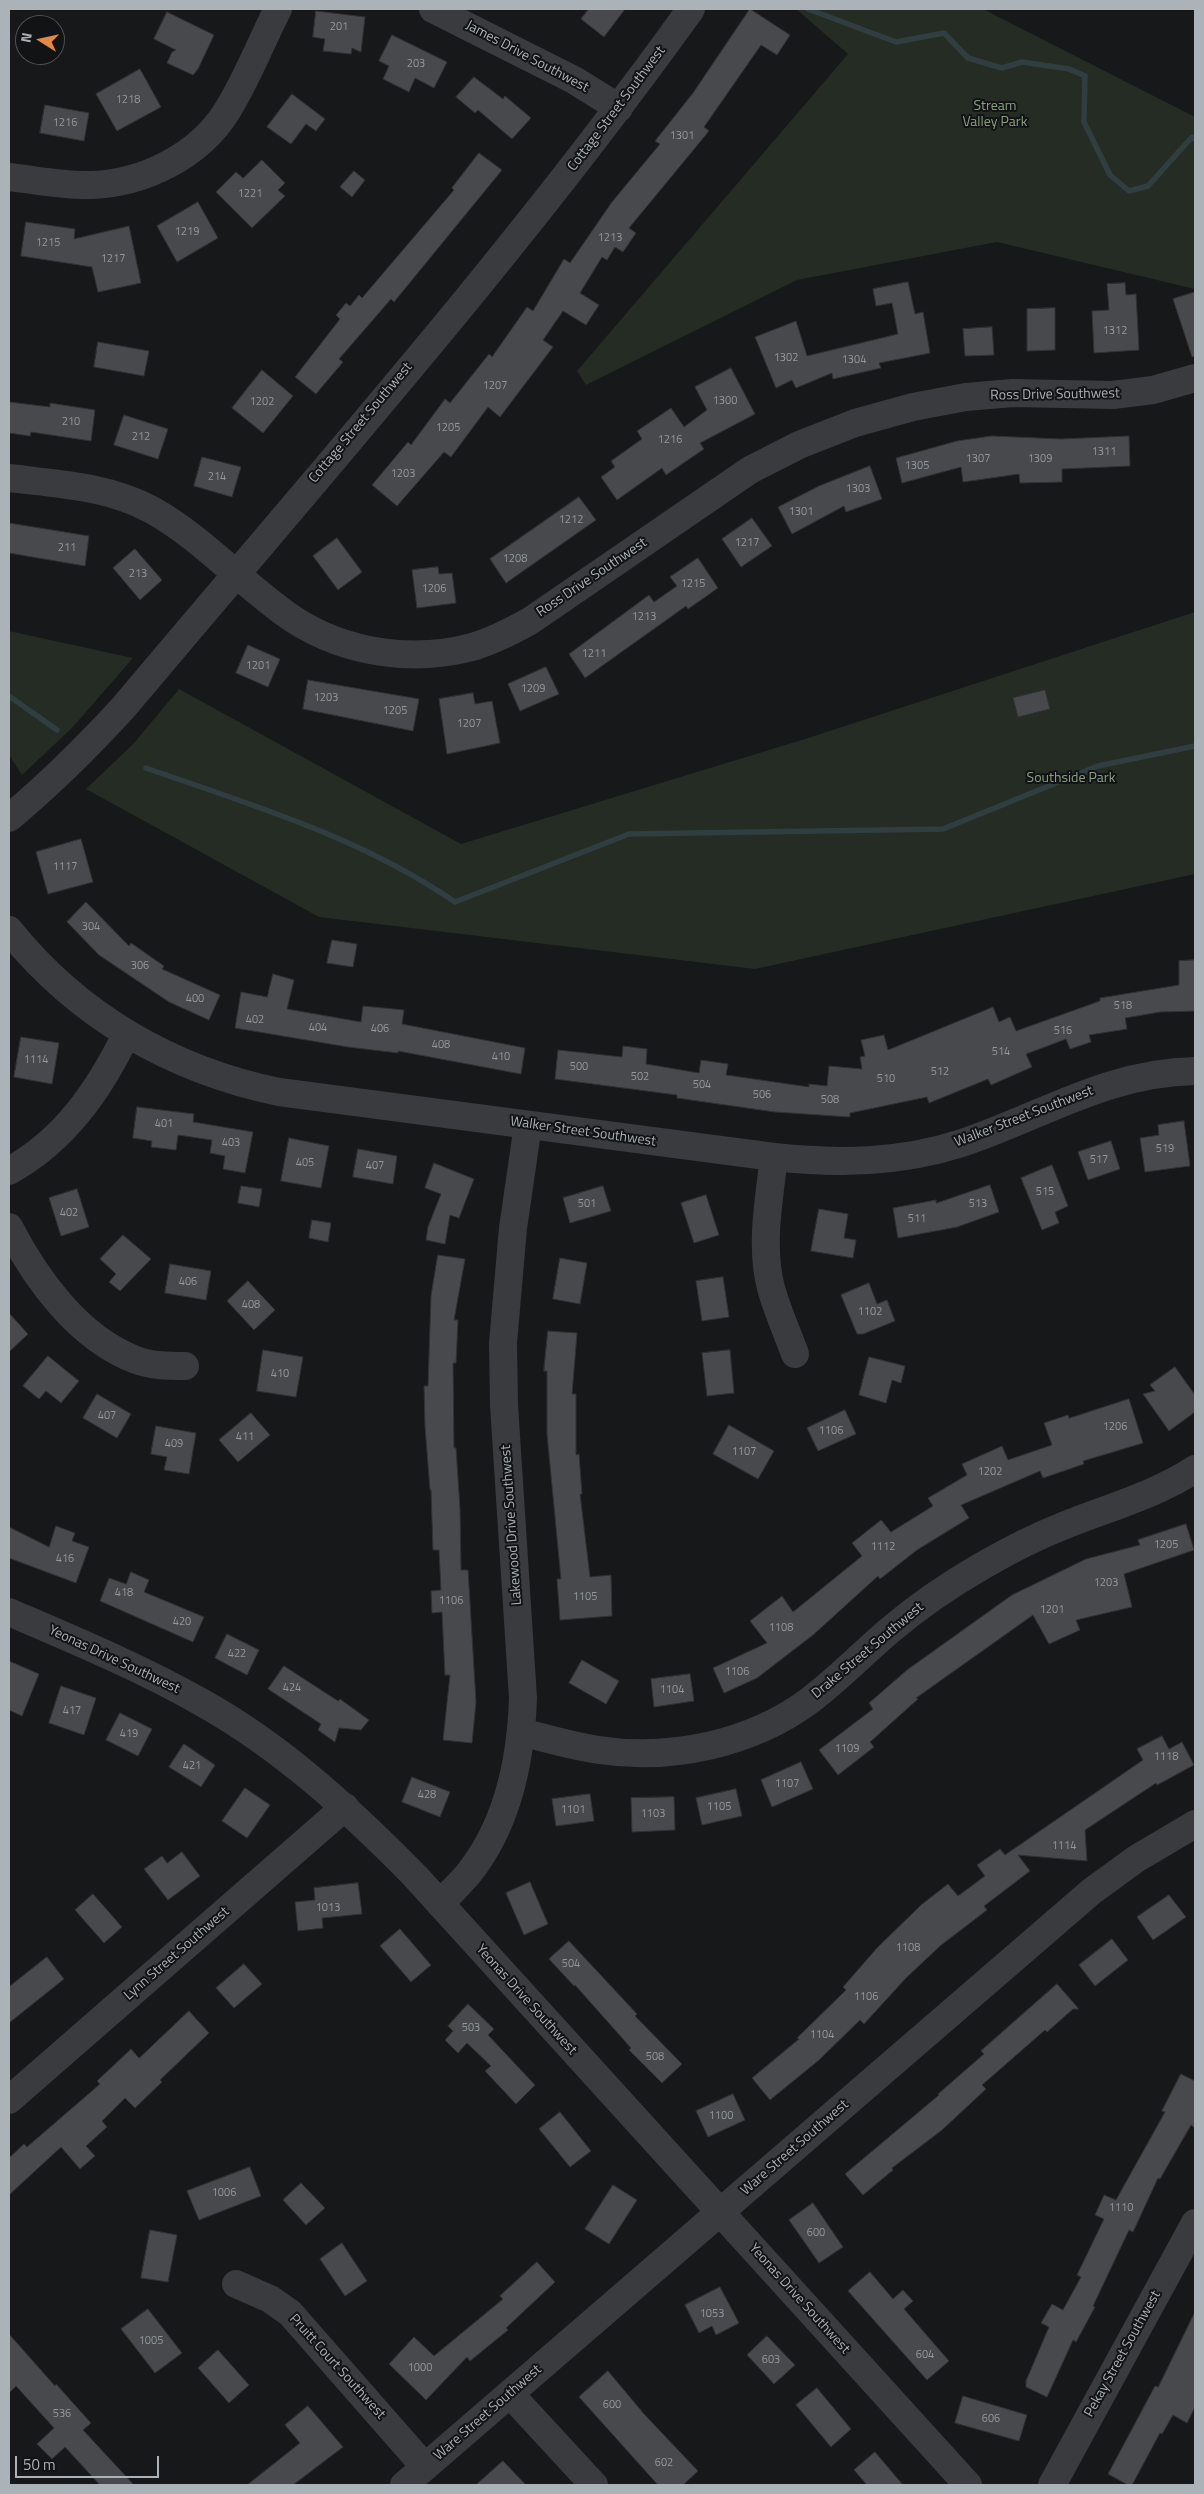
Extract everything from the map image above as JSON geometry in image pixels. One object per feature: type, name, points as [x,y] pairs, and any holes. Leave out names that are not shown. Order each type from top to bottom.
[{"type":"street","points":[[9,177],[92,185],[123,181],[177,160],[196,147],[213,130],[227,111],[278,9]]},
{"type":"street","name":"James Drive Southwest","points":[[433,9],[574,80],[619,108]]},
{"type":"street","name":"Cottage Street Southwest","points":[[9,818],[42,791],[83,751],[236,572],[504,254],[619,108],[691,9]]},
{"type":"street","name":"Ross Drive Southwest","points":[[9,478],[88,488],[118,496],[150,510],[180,527],[292,618],[313,631],[343,643],[374,651],[407,654],[456,650],[503,636],[530,620],[750,470],[799,445],[856,423],[913,407],[966,398],[1013,393],[1113,395],[1153,390],[1195,378]]},
{"type":"street","name":"Walker Street Southwest","points":[[9,930],[56,982],[86,1007],[126,1035],[193,1067],[254,1087],[774,1158],[832,1162],[871,1161],[916,1155],[971,1140],[1096,1088],[1138,1077],[1195,1071]]},
{"type":"street","points":[[9,1171],[47,1145],[70,1123],[92,1097],[126,1035]]},
{"type":"street","name":"Lakewood Drive Southwest","points":[[440,1904],[469,1873],[488,1843],[503,1811],[522,1732],[523,1698],[504,1405],[503,1343],[513,1228],[528,1125]]},
{"type":"street","points":[[774,1158],[766,1224],[766,1256],[771,1288],[795,1354]]},
{"type":"street","points":[[9,1227],[41,1280],[65,1309],[94,1335],[116,1351],[138,1361],[161,1365],[185,1366]]},
{"type":"street","name":"Drake Street Southwest","points":[[522,1732],[600,1750],[638,1753],[676,1751],[715,1744],[750,1733],[782,1718],[809,1701],[890,1630],[934,1596],[980,1567],[1061,1527],[1150,1492],[1195,1469]]},
{"type":"street","name":"Yeonas Drive Southwest","points":[[9,1612],[138,1668],[202,1702],[254,1735],[346,1807],[440,1904],[968,2485]]},
{"type":"street","name":"Lynn Street Southwest","points":[[9,2100],[346,1807]]},
{"type":"street","name":"Ware Street Southwest","points":[[404,2485],[1092,1891],[1136,1859],[1195,1824]]},
{"type":"street","name":"Pekay Street Southwest","points":[[1052,2485],[1195,2223]]},
{"type":"street","name":"Pruitt Court Southwest","points":[[236,2284],[270,2299],[290,2313],[425,2467]]},
{"type":"street","points":[[510,2394],[594,2485]]},
{"type":"green space","name":"Stream Valley Park","points":[[796,9],[983,9],[1195,117],[1195,289],[997,242],[797,280],[586,385],[577,371],[848,54]]},
{"type":"green space","name":"Southside Park","points":[[1195,612],[1195,874],[755,969],[319,917],[86,789],[134,743],[179,689],[461,844],[805,739]]},
{"type":"green space","points":[[9,631],[133,658],[72,728],[22,775],[9,755]]},
{"type":"building","points":[[589,9],[625,9],[604,37],[581,19]]},
{"type":"building","points":[[750,9],[790,35],[777,55],[761,45],[704,127],[709,131],[629,228],[636,233],[623,252],[615,247],[607,260],[602,257],[580,293],[599,305],[586,325],[563,311],[543,340],[553,347],[500,417],[488,407],[451,457],[444,452],[397,506],[372,485],[408,442],[411,445],[445,399],[450,403],[489,354],[492,357],[527,307],[533,311],[564,259],[570,263],[612,202],[660,144],[655,141],[693,93]]},
{"type":"building","points":[[316,11],[365,17],[361,52],[352,48],[351,54],[323,51],[325,39],[313,37]]},
{"type":"building","points":[[167,12],[214,35],[198,69],[193,75],[167,63],[172,52],[176,50],[154,39]]},
{"type":"building","points":[[392,35],[447,62],[434,88],[415,78],[409,92],[383,79],[389,66],[379,61]]},
{"type":"building","points":[[140,69],[161,107],[117,131],[96,94]]},
{"type":"building","points":[[474,77],[503,99],[505,96],[531,118],[512,139],[478,110],[475,113],[456,97]]},
{"type":"building","points":[[292,94],[325,119],[316,131],[306,124],[291,144],[267,127]]},
{"type":"building","points":[[45,105],[89,113],[84,141],[40,133]]},
{"type":"building","points":[[479,153],[502,170],[394,302],[391,299],[339,359],[343,362],[316,394],[295,377],[340,319],[336,315],[346,303],[350,306],[359,295],[362,298],[454,190],[452,188]]},
{"type":"building","points":[[262,160],[285,183],[278,190],[285,196],[252,228],[216,192],[236,172],[243,178]]},
{"type":"building","points":[[354,171],[365,180],[352,197],[340,187]]},
{"type":"building","points":[[198,202],[218,238],[177,262],[157,226]]},
{"type":"building","points":[[26,222],[75,229],[74,239],[129,226],[141,283],[98,292],[92,267],[21,256]]},
{"type":"building","points":[[908,282],[915,314],[923,312],[930,353],[879,363],[881,368],[833,379],[832,373],[796,388],[792,380],[776,388],[755,337],[796,321],[807,356],[898,334],[892,303],[876,306],[873,289]]},
{"type":"building","points":[[1125,283],[1126,295],[1136,294],[1139,350],[1094,353],[1092,311],[1109,310],[1107,284]]},
{"type":"building","points":[[1195,292],[1195,356],[1192,357],[1173,299]]},
{"type":"building","points":[[1055,308],[1055,350],[1027,351],[1027,309]]},
{"type":"building","points":[[992,327],[994,355],[965,356],[963,329]]},
{"type":"building","points":[[98,342],[149,351],[144,376],[94,367]]},
{"type":"building","points":[[731,368],[755,414],[700,443],[704,449],[666,475],[662,468],[617,500],[601,477],[615,467],[611,461],[642,439],[637,431],[671,408],[684,427],[707,410],[695,387]]},
{"type":"building","points":[[262,370],[293,396],[263,433],[232,408]]},
{"type":"building","points":[[9,402],[50,407],[50,403],[95,410],[91,441],[31,432],[30,436],[9,433]]},
{"type":"building","points":[[124,415],[168,429],[158,459],[114,445]]},
{"type":"building","points":[[992,436],[1061,439],[1129,436],[1130,466],[1062,469],[1062,482],[1020,483],[1019,474],[963,482],[961,467],[902,483],[896,458],[957,441]]},
{"type":"building","points":[[202,457],[241,467],[232,497],[194,486]]},
{"type":"building","points":[[870,466],[882,499],[846,512],[844,506],[792,534],[778,507],[819,486]]},
{"type":"building","points":[[579,497],[596,520],[506,583],[490,559]]},
{"type":"building","points":[[752,518],[772,546],[741,567],[722,539]]},
{"type":"building","points":[[9,523],[89,536],[85,566],[9,553]]},
{"type":"building","points":[[337,538],[362,572],[338,590],[313,556]]},
{"type":"building","points":[[135,549],[162,580],[140,600],[113,568]]},
{"type":"building","points":[[698,558],[718,588],[688,609],[686,606],[585,678],[569,654],[649,595],[654,602],[677,586],[670,577]]},
{"type":"building","points":[[438,567],[439,574],[452,573],[456,603],[417,608],[412,570]]},
{"type":"building","points":[[248,645],[280,659],[268,687],[236,673]]},
{"type":"building","points":[[546,667],[559,694],[520,711],[508,684]]},
{"type":"building","points":[[308,680],[419,699],[413,731],[303,709]]},
{"type":"building","points":[[1045,690],[1050,709],[1018,717],[1013,698]]},
{"type":"building","points":[[473,693],[475,704],[492,701],[500,743],[447,754],[439,699]]},
{"type":"building","points":[[81,839],[93,882],[48,894],[36,852]]},
{"type":"building","points":[[86,902],[129,946],[131,943],[164,966],[162,969],[220,995],[209,1020],[169,1002],[99,955],[67,922]]},
{"type":"building","points":[[332,940],[357,944],[353,967],[327,963]]},
{"type":"building","points":[[1195,960],[1195,1011],[1160,1012],[1125,1018],[1127,1029],[1089,1035],[1091,1042],[1070,1049],[1066,1039],[1026,1054],[1032,1067],[991,1085],[988,1079],[929,1103],[927,1097],[850,1113],[850,1117],[775,1112],[677,1098],[677,1095],[555,1079],[558,1050],[622,1057],[623,1046],[647,1049],[646,1064],[699,1073],[701,1060],[728,1064],[726,1075],[809,1087],[809,1084],[827,1086],[829,1066],[862,1069],[860,1057],[865,1056],[861,1040],[884,1035],[888,1050],[993,1007],[999,1022],[1010,1017],[1016,1031],[1100,1001],[1100,998],[1179,985],[1179,961]]},
{"type":"building","points":[[273,974],[294,980],[287,1009],[361,1022],[363,1006],[404,1010],[402,1024],[525,1048],[521,1074],[398,1051],[398,1053],[348,1047],[235,1028],[241,992],[267,997]]},
{"type":"building","points":[[21,1037],[59,1043],[52,1084],[14,1077]]},
{"type":"building","points":[[137,1107],[194,1114],[193,1122],[253,1132],[245,1173],[223,1169],[225,1156],[210,1153],[212,1140],[178,1135],[176,1150],[151,1147],[152,1141],[133,1138]]},
{"type":"building","points":[[1184,1121],[1190,1166],[1145,1172],[1140,1138],[1159,1135],[1158,1125]]},
{"type":"building","points":[[289,1138],[329,1146],[321,1188],[281,1181]]},
{"type":"building","points":[[1111,1141],[1120,1169],[1088,1180],[1078,1152]]},
{"type":"building","points":[[358,1149],[397,1156],[393,1184],[353,1177]]},
{"type":"building","points":[[434,1163],[474,1179],[459,1218],[450,1215],[445,1244],[426,1240],[428,1227],[441,1194],[425,1188]]},
{"type":"building","points":[[1052,1165],[1068,1206],[1055,1212],[1059,1223],[1042,1230],[1021,1178]]},
{"type":"building","points":[[990,1185],[999,1212],[957,1227],[898,1238],[893,1208],[936,1200],[936,1203]]},
{"type":"building","points":[[241,1186],[262,1189],[259,1207],[238,1203]]},
{"type":"building","points":[[603,1186],[611,1211],[570,1223],[563,1198]]},
{"type":"building","points":[[77,1189],[89,1227],[61,1236],[49,1198]]},
{"type":"building","points":[[706,1195],[719,1235],[694,1243],[681,1203]]},
{"type":"building","points":[[819,1209],[848,1214],[844,1238],[856,1240],[853,1258],[811,1251]]},
{"type":"building","points":[[312,1220],[331,1223],[328,1242],[309,1238]]},
{"type":"building","points":[[123,1235],[151,1259],[120,1291],[109,1282],[116,1274],[100,1259]]},
{"type":"building","points":[[438,1255],[465,1259],[454,1320],[458,1320],[456,1363],[453,1363],[454,1448],[456,1448],[460,1509],[461,1570],[468,1570],[476,1702],[472,1743],[443,1740],[450,1675],[445,1675],[442,1612],[432,1613],[431,1591],[441,1590],[439,1550],[433,1550],[424,1386],[428,1386],[431,1296]]},
{"type":"building","points":[[560,1258],[587,1263],[580,1304],[553,1299]]},
{"type":"building","points":[[170,1264],[211,1271],[206,1300],[165,1293]]},
{"type":"building","points":[[723,1277],[729,1317],[702,1321],[696,1281]]},
{"type":"building","points":[[248,1281],[275,1310],[254,1330],[227,1301]]},
{"type":"building","points":[[869,1283],[877,1304],[887,1300],[895,1321],[863,1334],[857,1334],[841,1295]]},
{"type":"building","points":[[9,1313],[28,1334],[9,1352]]},
{"type":"building","points":[[548,1331],[577,1333],[572,1394],[576,1394],[576,1455],[579,1454],[582,1494],[580,1494],[590,1577],[611,1575],[612,1616],[560,1620],[557,1579],[561,1579],[547,1434],[547,1371],[544,1371]]},
{"type":"building","points":[[263,1350],[303,1357],[296,1397],[257,1391]]},
{"type":"building","points":[[730,1350],[734,1393],[707,1396],[702,1353]]},
{"type":"building","points":[[48,1356],[79,1381],[61,1403],[46,1391],[39,1399],[23,1386]]},
{"type":"building","points":[[869,1357],[905,1366],[901,1383],[892,1380],[886,1403],[859,1395]]},
{"type":"building","points":[[1175,1367],[1195,1395],[1195,1412],[1169,1431],[1143,1394],[1155,1391],[1150,1385]]},
{"type":"building","points":[[97,1394],[131,1414],[117,1438],[83,1418]]},
{"type":"building","points":[[1129,1399],[1143,1443],[1083,1461],[1084,1464],[1043,1478],[1040,1471],[961,1505],[969,1518],[917,1550],[880,1579],[878,1576],[813,1635],[757,1678],[724,1693],[713,1668],[767,1643],[750,1621],[782,1596],[793,1612],[862,1556],[852,1543],[881,1520],[891,1532],[933,1506],[928,1498],[967,1475],[962,1464],[1002,1446],[1008,1460],[1052,1445],[1044,1423],[1068,1415],[1069,1418]]},
{"type":"building","points":[[845,1410],[856,1434],[818,1451],[807,1428]]},
{"type":"building","points":[[251,1413],[270,1435],[238,1462],[219,1440]]},
{"type":"building","points":[[729,1425],[774,1451],[758,1479],[713,1454]]},
{"type":"building","points":[[156,1426],[196,1433],[189,1474],[164,1470],[167,1457],[151,1454]]},
{"type":"building","points":[[1186,1524],[1194,1550],[1124,1574],[1132,1607],[1076,1620],[1080,1630],[1049,1644],[1033,1615],[916,1698],[918,1699],[870,1742],[874,1747],[838,1775],[819,1750],[873,1709],[869,1703],[907,1670],[1012,1595],[1086,1559],[1140,1545],[1138,1540]]},
{"type":"building","points":[[56,1526],[75,1533],[72,1541],[89,1547],[76,1583],[9,1558],[9,1527],[49,1547]]},
{"type":"building","points":[[131,1572],[149,1580],[144,1592],[204,1617],[193,1642],[100,1601],[109,1578],[126,1584]]},
{"type":"building","points":[[227,1634],[259,1650],[247,1675],[215,1658]]},
{"type":"building","points":[[582,1660],[619,1681],[606,1704],[569,1683]]},
{"type":"building","points":[[9,1661],[39,1674],[22,1716],[9,1710]]},
{"type":"building","points":[[284,1666],[338,1701],[340,1699],[369,1720],[361,1730],[339,1728],[335,1742],[318,1730],[321,1724],[268,1689]]},
{"type":"building","points":[[690,1674],[694,1701],[654,1707],[651,1679]]},
{"type":"building","points":[[61,1686],[96,1698],[84,1735],[49,1723]]},
{"type":"building","points":[[120,1713],[152,1729],[138,1756],[106,1740]]},
{"type":"building","points":[[1162,1736],[1169,1749],[1182,1742],[1194,1765],[1157,1785],[1156,1783],[1085,1830],[1087,1861],[1018,1855],[1030,1871],[984,1906],[987,1910],[940,1946],[906,1978],[864,2024],[860,2020],[819,2060],[770,2100],[752,2078],[799,2039],[797,2038],[846,1990],[843,1987],[877,1948],[921,1905],[948,1884],[958,1896],[985,1876],[977,1865],[1000,1849],[1005,1855],[1143,1760],[1137,1749]]},
{"type":"building","points":[[184,1744],[215,1765],[201,1787],[169,1767]]},
{"type":"building","points":[[801,1762],[813,1789],[772,1807],[761,1780]]},
{"type":"building","points":[[412,1777],[450,1792],[440,1817],[402,1802]]},
{"type":"building","points":[[245,1788],[270,1805],[247,1838],[222,1821]]},
{"type":"building","points":[[736,1789],[742,1816],[702,1825],[696,1798]]},
{"type":"building","points":[[590,1794],[594,1821],[556,1826],[552,1799]]},
{"type":"building","points":[[674,1797],[675,1830],[632,1832],[631,1798]]},
{"type":"building","points":[[182,1852],[200,1876],[168,1900],[144,1869],[162,1856],[167,1863]]},
{"type":"building","points":[[530,1882],[548,1924],[524,1935],[506,1893]]},
{"type":"building","points":[[358,1883],[362,1914],[322,1918],[323,1928],[298,1931],[295,1902],[315,1900],[314,1888]]},
{"type":"building","points":[[93,1894],[122,1927],[104,1943],[75,1910]]},
{"type":"building","points":[[1169,1895],[1186,1917],[1153,1940],[1137,1917]]},
{"type":"building","points":[[400,1929],[431,1965],[411,1982],[380,1946]]},
{"type":"building","points":[[1112,1939],[1128,1960],[1095,1986],[1079,1965]]},
{"type":"building","points":[[569,1941],[637,2014],[635,2016],[682,2064],[662,2083],[629,2050],[631,2048],[575,1985],[549,1959]]},
{"type":"building","points":[[47,1957],[64,1979],[9,2023],[9,1987]]},
{"type":"building","points":[[244,1964],[262,1984],[234,2008],[216,1988]]},
{"type":"building","points":[[1057,1984],[1079,2009],[1073,2009],[1047,2032],[1045,2030],[982,2085],[986,2089],[942,2130],[892,2168],[893,2170],[863,2195],[845,2174],[939,2095],[984,2054],[981,2051]]},
{"type":"building","points":[[468,2004],[494,2029],[488,2035],[535,2085],[516,2104],[485,2071],[491,2066],[467,2043],[458,2053],[445,2040],[453,2031],[448,2026]]},
{"type":"building","points":[[189,2011],[209,2033],[160,2080],[162,2082],[135,2108],[125,2098],[102,2121],[107,2127],[86,2146],[95,2156],[80,2169],[61,2147],[9,2195],[9,2158],[24,2144],[27,2147],[100,2084],[97,2081],[131,2049],[139,2058]]},
{"type":"building","points":[[1181,2074],[1195,2081],[1195,2128],[1191,2125],[1160,2179],[1158,2178],[1133,2232],[1129,2230],[1093,2306],[1095,2307],[1076,2342],[1073,2340],[1047,2397],[1026,2387],[1026,2381],[1049,2327],[1041,2323],[1052,2304],[1063,2310],[1081,2277],[1077,2275],[1104,2219],[1095,2215],[1104,2195],[1116,2200],[1165,2112],[1162,2111]]},
{"type":"building","points":[[733,2094],[745,2120],[708,2137],[696,2111]]},
{"type":"building","points":[[560,2112],[591,2151],[570,2167],[539,2129]]},
{"type":"building","points":[[250,2167],[261,2196],[199,2220],[187,2191]]},
{"type":"building","points":[[301,2183],[325,2208],[306,2225],[283,2200]]},
{"type":"building","points":[[613,2185],[637,2200],[609,2244],[585,2229]]},
{"type":"building","points":[[813,2203],[843,2247],[819,2263],[789,2220]]},
{"type":"building","points":[[150,2230],[177,2235],[168,2282],[141,2278]]},
{"type":"building","points":[[342,2243],[367,2281],[345,2296],[320,2259]]},
{"type":"building","points":[[537,2262],[555,2282],[506,2328],[508,2330],[470,2361],[467,2357],[426,2400],[389,2364],[414,2337],[434,2356],[503,2299],[500,2296]]},
{"type":"building","points":[[870,2272],[893,2299],[903,2290],[913,2301],[904,2309],[949,2361],[927,2380],[848,2291]]},
{"type":"building","points":[[720,2287],[739,2323],[716,2335],[712,2326],[699,2333],[685,2305]]},
{"type":"building","points":[[148,2309],[182,2353],[155,2373],[121,2329]]},
{"type":"building","points":[[1195,2312],[1195,2407],[1187,2423],[1173,2415],[1162,2434],[1160,2433],[1132,2485],[1128,2485],[1108,2474],[1155,2386],[1158,2387]]},
{"type":"building","points":[[9,2334],[91,2423],[83,2430],[134,2485],[100,2485],[65,2447],[52,2459],[37,2444],[54,2428],[16,2386],[9,2393]]},
{"type":"building","points":[[767,2336],[795,2365],[774,2384],[747,2355]]},
{"type":"building","points":[[218,2350],[249,2385],[229,2403],[198,2368]]},
{"type":"building","points":[[608,2371],[644,2414],[698,2471],[683,2485],[658,2485],[579,2397]]},
{"type":"building","points":[[817,2388],[851,2429],[831,2447],[796,2405]]},
{"type":"building","points":[[963,2396],[1027,2415],[1019,2441],[955,2423]]},
{"type":"building","points":[[308,2406],[343,2447],[293,2485],[247,2485],[300,2443],[285,2425]]},
{"type":"building","points":[[875,2452],[903,2485],[867,2485],[854,2470]]},
{"type":"building","points":[[503,2461],[526,2485],[476,2485]]},
{"type":"waterway","points":[[808,9],[896,42],[944,33],[968,58],[1002,68],[1022,62],[1069,69],[1085,76],[1084,122],[1110,175],[1129,191],[1148,186],[1192,137],[1195,139]]},
{"type":"waterway","points":[[9,696],[57,730]]},
{"type":"waterway","points":[[146,768],[266,810],[344,841],[419,879],[455,902],[629,834],[943,829],[1098,766],[1195,746]]}]
